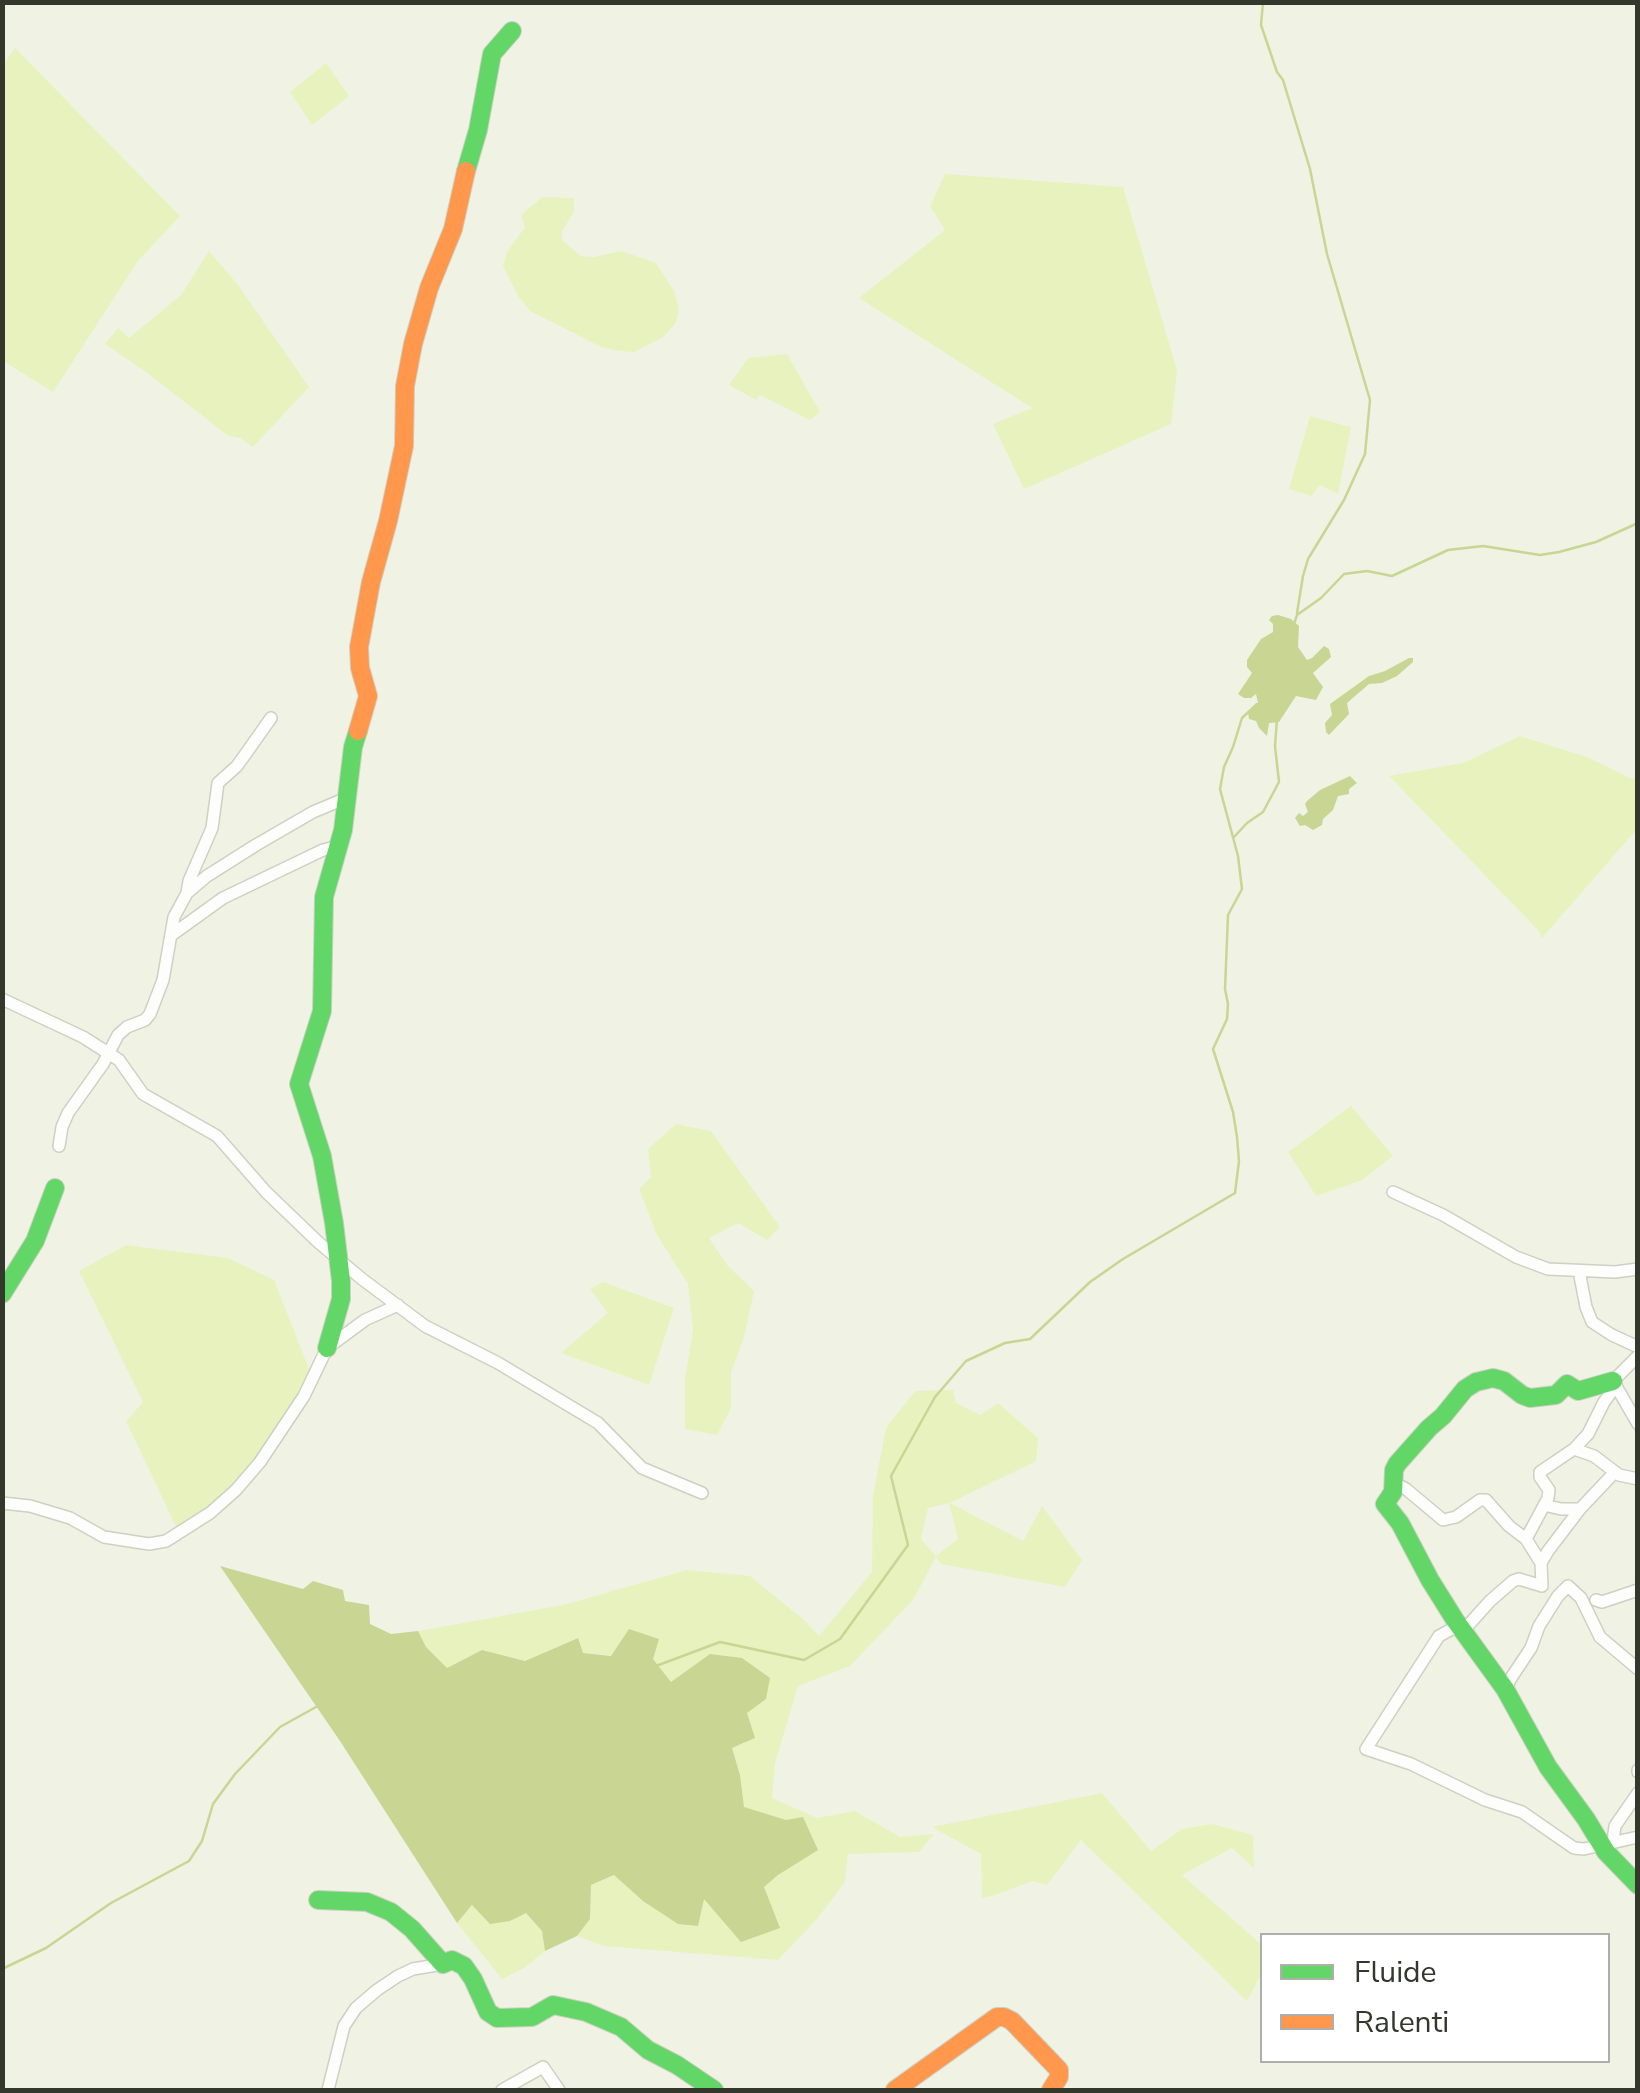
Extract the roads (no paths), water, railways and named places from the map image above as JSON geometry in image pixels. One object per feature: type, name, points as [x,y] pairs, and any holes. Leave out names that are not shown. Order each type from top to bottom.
[{"type":"street","points":[[2,1502],[70,1518],[104,1537],[148,1544],[166,1541],[210,1513],[260,1462],[304,1396],[328,1348],[341,1300],[338,1259],[322,1156],[300,1084],[322,1011],[324,897],[349,797],[353,747],[368,696],[358,660],[360,636],[404,446],[408,366],[429,288],[454,229],[492,54],[512,31]]},
{"type":"street","points":[[59,1146],[68,1113],[121,1031],[150,1014],[163,980],[176,913],[212,828],[218,783],[238,766],[271,718]]},
{"type":"street","points":[[187,893],[256,845],[313,812],[349,797]]},
{"type":"street","points":[[173,934],[223,898],[339,846]]},
{"type":"street","points":[[2,999],[109,1052],[143,1094],[221,1139],[276,1203],[338,1259],[425,1326],[498,1363],[598,1424],[642,1468],[702,1493]]},
{"type":"street","points":[[2,1294],[35,1241],[54,1188]]},
{"type":"street","points":[[1393,1192],[1443,1215],[1516,1257],[1548,1269],[1638,1269]]},
{"type":"street","points":[[1580,1271],[1592,1322],[1638,1347]]},
{"type":"street","points":[[328,1348],[365,1320],[398,1305]]},
{"type":"street","points":[[1526,1539],[1549,1490],[1540,1472],[1574,1449],[1588,1434],[1614,1384],[1638,1356]]},
{"type":"street","points":[[1614,1384],[1578,1391],[1567,1384],[1556,1395],[1530,1398],[1504,1381],[1493,1378],[1476,1382],[1396,1464],[1393,1492],[1385,1504],[1400,1523],[1455,1620],[1509,1694],[1548,1767],[1638,1884]]},
{"type":"street","points":[[1614,1384],[1638,1424]]},
{"type":"street","points":[[1574,1449],[1594,1456],[1614,1473],[1638,1479]]},
{"type":"street","points":[[1541,1563],[1580,1509],[1614,1473]]},
{"type":"street","points":[[1395,1482],[1443,1520],[1486,1500],[1526,1539],[1541,1563],[1542,1586],[1513,1581],[1464,1630]]},
{"type":"street","points":[[1544,1504],[1580,1509]]},
{"type":"street","points":[[1509,1694],[1510,1678],[1531,1648],[1539,1626],[1568,1586],[1581,1598],[1600,1636],[1638,1669]]},
{"type":"street","points":[[1596,1600],[1602,1602],[1638,1590]]},
{"type":"street","points":[[1464,1630],[1452,1629],[1439,1636],[1366,1749],[1412,1764],[1485,1800],[1522,1812],[1574,1848],[1638,1837]]},
{"type":"street","points":[[1607,1843],[1638,1793]]},
{"type":"street","points":[[318,1900],[367,1902],[391,1912],[412,1929],[442,1964]]},
{"type":"street","points":[[328,2090],[344,2026],[356,2008],[398,1976],[452,1960],[464,1966],[488,2012],[497,2018],[532,2016],[553,2006],[586,2012],[621,2027],[648,2050],[714,2090]]},
{"type":"street","points":[[895,2090],[997,2017],[1012,2021],[1060,2070],[1050,2090]]},
{"type":"street","points":[[502,2090],[543,2067],[559,2090]]},
{"type":"waterway","points":[[1263,2],[1261,25],[1283,80],[1310,169],[1327,254],[1370,400],[1365,454],[1344,500],[1308,559],[1297,613]]},
{"type":"waterway","points":[[1294,624],[1297,615],[1344,574],[1367,571],[1392,576],[1448,550],[1483,546],[1540,555],[1559,552],[1596,542],[1638,523]]},
{"type":"waterway","points":[[656,1666],[720,1642],[804,1660],[840,1639],[908,1545],[891,1476],[935,1397],[966,1361],[1005,1343],[1030,1339],[1090,1282],[1235,1193],[1237,1137],[1213,1049],[1227,1019],[1228,915],[1242,889],[1238,856],[1220,789],[1242,718],[1257,704]]},
{"type":"waterway","points":[[1234,837],[1263,812],[1279,782],[1277,719]]},
{"type":"waterway","points":[[2,1969],[46,1948],[111,1903],[189,1861],[202,1841],[213,1804],[235,1774],[280,1727],[316,1707]]}]
